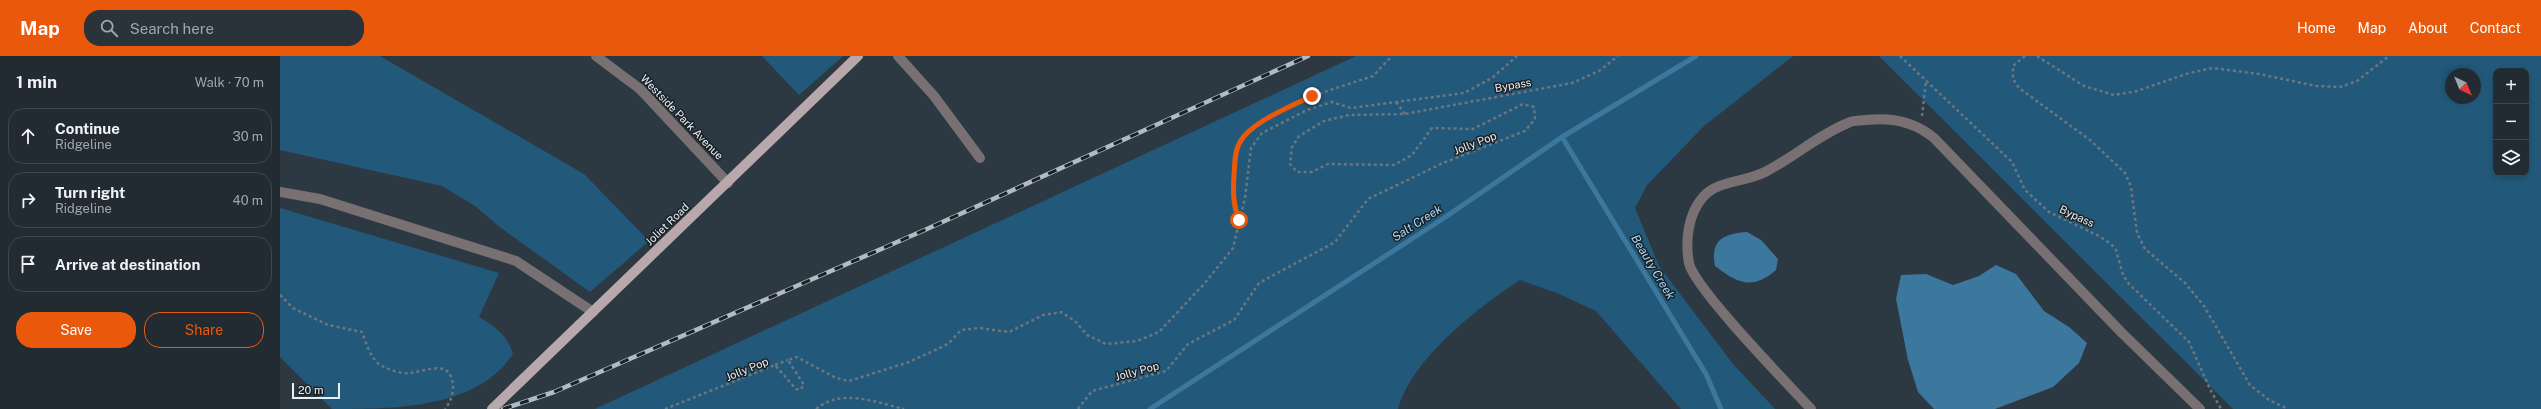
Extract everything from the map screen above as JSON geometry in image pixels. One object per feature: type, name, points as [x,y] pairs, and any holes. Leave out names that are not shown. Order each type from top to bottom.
[{"type":"main road","name":"Joliet Road","points":[[492,409],[858,56]]},
{"type":"street","name":"Westside Park Avenue","points":[[596,56],[640,89],[728,183]]},
{"type":"street","points":[[898,56],[934,96],[980,158]]},
{"type":"street","points":[[1811,409],[1708,294],[1689,264],[1688,235],[1693,212],[1704,196],[1722,185],[1764,173],[1849,122],[1879,119],[1906,122],[1923,129],[1954,157],[2122,333],[2200,409]]},
{"type":"street","points":[[280,192],[320,199],[516,261],[593,312]]},
{"type":"path","points":[[1239,220],[1234,206],[1233,184],[1236,152],[1240,141],[1263,120],[1285,109],[1312,96],[1373,76],[1392,56]]},
{"type":"path","points":[[775,365],[797,357],[836,378],[849,381],[909,362],[942,348],[948,344],[961,330],[980,328],[1009,332],[1043,315],[1061,312],[1075,321],[1087,335],[1106,344],[1137,341],[1159,332],[1204,284],[1233,248],[1252,148],[1262,134],[1307,110],[1332,102],[1351,108],[1464,93],[1492,78],[1517,56]]},
{"type":"path","name":"Bypass","points":[[1405,114],[1572,83],[1599,70],[1618,56]]},
{"type":"path","name":"Bypass","points":[[1900,56],[2012,162],[2025,190],[2049,212],[2099,236],[2111,244],[2116,250],[2123,275],[2129,284],[2190,342],[2210,389],[2221,409]]},
{"type":"path","points":[[2025,56],[2017,60],[2013,66],[2012,74],[2016,84],[2037,103],[2090,140],[2118,165],[2132,188],[2135,224],[2143,245],[2185,283],[2204,306],[2250,385],[2269,400],[2288,409]]},
{"type":"path","points":[[2037,56],[2084,86],[2114,95],[2137,91],[2188,73],[2213,68],[2260,74],[2316,86],[2340,87],[2357,82],[2389,56]]},
{"type":"path","points":[[1923,129],[1922,114],[1926,81]]},
{"type":"path","points":[[1396,102],[1405,114]]},
{"type":"path","name":"Jolly Pop","points":[[1078,409],[1092,391],[1166,371],[1188,344],[1234,320],[1259,283],[1335,242],[1368,199],[1443,163],[1525,132],[1535,119],[1534,107],[1523,104],[1473,129],[1432,128],[1412,155],[1394,166],[1328,164],[1312,172],[1297,172],[1290,164],[1292,148],[1299,136],[1324,121],[1349,115],[1405,114]]},
{"type":"path","points":[[280,295],[293,308],[328,325],[362,332],[373,356],[381,366],[409,373],[436,367],[446,370],[452,379],[453,390],[449,404],[445,409]]},
{"type":"path","name":"Jolly Pop","points":[[665,409],[775,365],[796,389],[800,390],[804,385],[788,360]]},
{"type":"path","points":[[816,409],[825,401],[848,396],[904,409]]},
{"type":"shaded area","points":[[280,56],[380,56],[584,174],[649,241],[590,292],[501,228],[475,206],[442,186],[280,150]]},
{"type":"shaded area","points":[[762,56],[843,56],[799,95]]},
{"type":"shaded area","points":[[1356,56],[1793,56],[1704,126],[1647,185],[1635,208],[1659,266],[1733,364],[1775,409],[1681,409],[1596,311],[1557,293],[1520,280],[1485,305],[1448,336],[1417,372],[1405,390],[1398,409],[595,409]]},
{"type":"shaded area","points":[[1879,56],[2541,56],[2541,409],[2233,409]]},
{"type":"shaded area","points":[[280,208],[499,273],[479,317],[491,324],[500,332],[511,347],[513,354],[497,372],[478,386],[457,396],[407,406],[332,409],[280,357]]},
{"type":"shaded area","points":[[1747,232],[1761,240],[1778,259],[1776,270],[1768,276],[1753,282],[1738,280],[1715,266],[1715,250],[1720,240],[1731,234]]},
{"type":"shaded area","points":[[1996,265],[2016,274],[2044,311],[2069,327],[2087,343],[2079,363],[2053,387],[1995,409],[1934,409],[1918,392],[1908,360],[1896,299],[1901,275],[1926,274],[1953,285],[1979,276]]},
{"type":"waterway","name":"Salt Creek","points":[[1150,409],[1447,216],[1562,137],[1696,56]]},
{"type":"waterway","name":"Beauty Creek","points":[[1562,137],[1706,374],[1721,409]]},
{"type":"railway","points":[[503,409],[554,392],[927,229],[1308,56]]},
{"type":"route","points":[[1239,220],[1234,206],[1233,184],[1236,152],[1240,141],[1263,120],[1312,96]]}]
